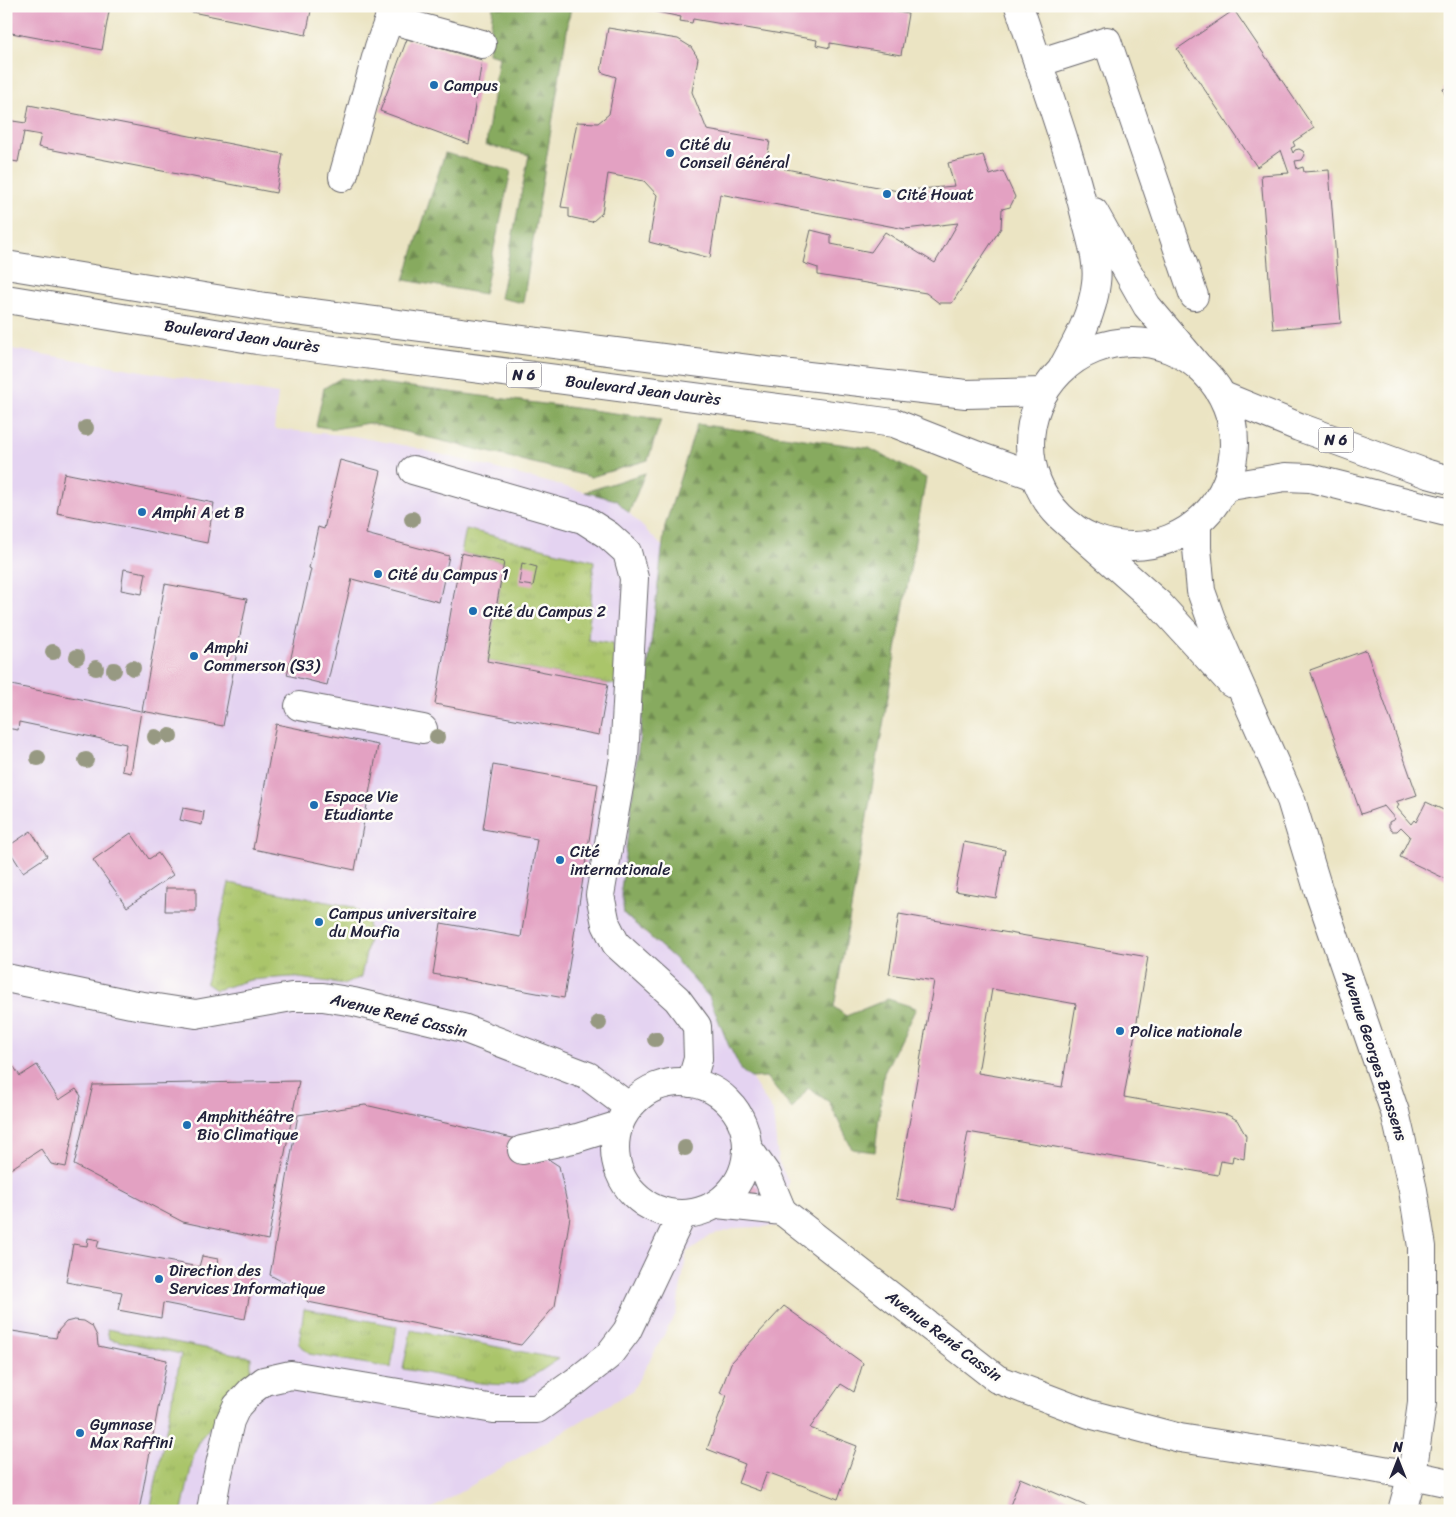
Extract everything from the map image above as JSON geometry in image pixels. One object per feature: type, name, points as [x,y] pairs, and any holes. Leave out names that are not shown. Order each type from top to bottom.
[{"type":"main road","points":[[1019,6],[1076,178],[1096,262],[1097,282],[1092,305],[1081,334],[1063,367],[1044,392],[1033,418],[1029,447],[1035,476],[1048,503],[1070,525],[1100,541],[1134,546],[1167,540],[1197,523],[1213,507],[1225,486],[1234,457],[1233,426],[1223,396],[1211,379],[1147,306],[1076,178]]},
{"type":"main road","points":[[344,177],[390,12],[482,44]]},
{"type":"main road","points":[[1038,63],[1107,42],[1194,296]]},
{"type":"main road","name":"Boulevard Jean Jaurès","points":[[6,265],[266,307],[764,371],[966,394],[1044,392]]},
{"type":"main road","name":"Boulevard Jean Jaurès","points":[[6,299],[257,340],[894,423],[1035,476]]},
{"type":"main road","points":[[1063,367],[1079,356],[1119,342],[1146,343],[1173,350],[1196,364]]},
{"type":"main road","name":"N 6","points":[[1223,396],[1299,427],[1428,474],[1450,480]]},
{"type":"main road","points":[[412,470],[583,518],[608,535],[627,552],[634,578],[624,758],[600,895],[606,924],[616,944],[676,999],[697,1026],[698,1058],[691,1083]]},
{"type":"main road","points":[[1225,486],[1285,478],[1310,478],[1450,513]]},
{"type":"main road","name":"Avenue Georges Brassens","points":[[1197,523],[1201,590],[1212,622],[1291,800],[1318,889],[1395,1112],[1405,1149],[1422,1247],[1422,1403],[1412,1474],[1402,1511]]},
{"type":"main road","name":"Avenue Georges Brassens","points":[[1070,525],[1159,604],[1250,705]]},
{"type":"main road","points":[[299,706],[423,729]]},
{"type":"main road","name":"Avenue René Cassin","points":[[6,978],[131,1004],[196,1014],[292,997],[323,996],[354,1002],[463,1028],[588,1076],[624,1116]]},
{"type":"main road","points":[[522,1150],[577,1138],[624,1116],[647,1092],[668,1083],[691,1083],[710,1088],[738,1112],[746,1130],[748,1148],[745,1170],[734,1189],[717,1204],[701,1212],[682,1215],[661,1212],[642,1202],[627,1187],[617,1167],[615,1146],[624,1116]]},
{"type":"main road","points":[[717,1204],[782,1211],[767,1175],[748,1148]]},
{"type":"main road","name":"Avenue René Cassin","points":[[782,1211],[997,1379],[1089,1414],[1180,1438],[1412,1474],[1450,1483]]},
{"type":"main road","points":[[211,1511],[230,1421],[237,1406],[264,1381],[291,1375],[494,1409],[537,1409],[608,1356],[627,1331],[682,1215]]},
{"type":"shaded area","name":"Campus universitaire du Moufia","points":[[6,348],[278,394],[274,429],[353,436],[412,447],[616,500],[663,547],[647,685],[642,931],[674,958],[709,997],[728,1044],[742,1071],[751,1078],[773,1112],[778,1161],[789,1182],[782,1211],[776,1226],[737,1228],[710,1236],[687,1252],[676,1314],[632,1391],[428,1511],[6,1511]]},
{"type":"green space","points":[[493,6],[571,6],[523,303],[500,298],[529,155],[486,145],[499,56],[488,53]]},
{"type":"green space","points":[[445,153],[511,171],[484,294],[404,280]]},
{"type":"green space","points":[[341,378],[661,419],[648,460],[591,477],[368,423],[334,429],[316,426],[324,388]]},
{"type":"green space","points":[[697,424],[869,448],[926,478],[834,1007],[846,1016],[888,999],[916,1008],[884,1073],[875,1152],[852,1149],[829,1102],[808,1088],[792,1109],[766,1077],[751,1078],[742,1071],[728,1044],[709,997],[674,958],[624,914],[621,890],[665,526]]},
{"type":"green space","points":[[645,473],[629,513],[616,500],[585,492]]},
{"type":"green space","points":[[466,529],[594,561],[588,640],[612,644],[621,686],[487,661],[504,562],[461,553]]},
{"type":"green space","points":[[229,883],[353,907],[368,919],[369,939],[361,977],[345,984],[291,977],[250,980],[216,990],[206,983]]},
{"type":"green space","points":[[304,1309],[397,1326],[391,1368],[309,1354],[299,1343]]},
{"type":"green space","points":[[107,1329],[251,1357],[251,1376],[224,1402],[213,1424],[201,1438],[194,1454],[182,1511],[150,1511],[181,1354],[109,1339]]},
{"type":"green space","points":[[411,1330],[559,1359],[528,1378],[508,1385],[479,1383],[403,1369]]},
{"type":"building","points":[[6,6],[110,6],[102,50],[6,32]]},
{"type":"building","points":[[162,6],[312,6],[306,35]]},
{"type":"building","points":[[628,6],[866,6],[908,14],[901,55],[830,43],[830,48],[816,45],[817,40],[693,19],[692,23],[680,21],[681,17]]},
{"type":"building","points":[[1234,10],[1314,128],[1293,142],[1295,146],[1291,148],[1293,153],[1299,149],[1305,155],[1302,160],[1295,161],[1297,169],[1303,167],[1304,172],[1329,170],[1341,323],[1273,329],[1261,175],[1289,173],[1281,150],[1257,167],[1177,49]]},
{"type":"building","points":[[608,28],[678,39],[691,47],[698,58],[692,92],[707,130],[770,141],[766,165],[898,191],[954,186],[948,163],[983,155],[990,175],[1003,171],[1015,197],[1010,207],[1002,209],[1001,228],[952,303],[939,303],[926,293],[818,275],[818,268],[803,263],[811,230],[831,235],[831,244],[871,252],[885,232],[935,263],[958,223],[905,229],[720,194],[710,258],[649,242],[657,195],[644,181],[608,174],[602,213],[592,222],[569,217],[569,208],[561,207],[577,122],[598,123],[609,114],[616,77],[601,72]]},
{"type":"building","name":"Campus","points":[[407,39],[482,60],[469,144],[380,111]]},
{"type":"building","points":[[1450,87],[1450,108],[1443,89]]},
{"type":"building","points":[[29,105],[283,154],[276,193],[38,147],[41,135],[24,132],[18,162],[6,160],[6,120],[26,123]]},
{"type":"building","name":"Cité du Campus 1","points":[[340,460],[381,471],[366,534],[449,556],[439,602],[352,579],[327,685],[287,675],[311,569],[309,568],[318,527],[324,529]]},
{"type":"building","points":[[64,473],[214,503],[207,543],[57,513]]},
{"type":"building","name":"Cité du Campus 2","points":[[461,553],[504,562],[487,661],[608,684],[599,735],[435,704]]},
{"type":"building","points":[[522,563],[537,567],[533,586],[519,584]]},
{"type":"building","points":[[124,569],[146,573],[142,594],[121,590]]},
{"type":"building","name":"Amphi Commerson (S3)","points":[[165,584],[247,599],[223,726],[142,711]]},
{"type":"building","points":[[1366,650],[1417,795],[1395,802],[1399,805],[1397,808],[1411,824],[1414,820],[1416,822],[1426,802],[1450,813],[1450,881],[1400,857],[1410,836],[1401,827],[1397,831],[1392,831],[1389,827],[1389,822],[1395,819],[1384,806],[1361,814],[1310,670]]},
{"type":"building","points":[[6,684],[141,711],[131,773],[122,771],[126,744],[19,722],[18,730],[6,728]]},
{"type":"building","name":"Espace Vie Etudiante","points":[[276,724],[378,745],[355,870],[253,849]]},
{"type":"building","name":"Cité internationale","points":[[493,765],[598,784],[564,998],[433,974],[441,923],[521,937],[537,839],[483,829]]},
{"type":"building","points":[[183,808],[204,812],[202,825],[180,820]]},
{"type":"building","points":[[31,831],[47,856],[23,872],[7,847]]},
{"type":"building","points":[[131,833],[149,859],[158,853],[173,875],[127,907],[93,860]]},
{"type":"building","points":[[964,842],[1005,850],[996,898],[955,891]]},
{"type":"building","points":[[166,888],[196,888],[196,911],[165,911]]},
{"type":"building","points":[[899,914],[1148,957],[1124,1097],[1228,1115],[1237,1120],[1246,1136],[1244,1159],[1233,1156],[1232,1163],[1221,1161],[1218,1175],[968,1132],[954,1209],[896,1199],[934,981],[889,974]],"holes":[[[992,989],[1076,1004],[1062,1087],[978,1073]]]},
{"type":"building","points":[[37,1065],[59,1100],[76,1089],[81,1096],[66,1167],[51,1164],[41,1149],[6,1172],[6,1072],[14,1067],[20,1076]]},
{"type":"building","name":"Amphithéâtre Bio Climatique","points":[[299,1081],[268,1240],[183,1222],[74,1165],[93,1085]]},
{"type":"building","points":[[365,1105],[517,1139],[559,1166],[570,1217],[555,1306],[521,1345],[308,1302],[296,1289],[270,1275],[298,1115]]},
{"type":"building","points":[[752,1183],[760,1189],[749,1203],[741,1196]]},
{"type":"building","name":"Direction des Services Informatique","points":[[88,1238],[99,1240],[97,1248],[199,1267],[202,1256],[218,1259],[216,1270],[253,1277],[245,1319],[163,1303],[161,1318],[118,1310],[122,1292],[66,1282],[73,1244],[87,1246]]},
{"type":"building","points":[[784,1306],[863,1363],[854,1392],[841,1384],[810,1428],[857,1446],[838,1499],[767,1472],[760,1491],[738,1483],[745,1464],[707,1449],[727,1395],[720,1393],[731,1363]]},
{"type":"building","name":"Gymnase Max Raffini","points":[[74,1320],[84,1321],[92,1326],[97,1336],[98,1346],[167,1360],[139,1511],[35,1511],[6,1506],[6,1330],[56,1338],[58,1331],[66,1322]]},
{"type":"building","points":[[1020,1478],[1098,1511],[1008,1511]]},
{"type":"place","name":"Campus","points":[[434,85]]},
{"type":"place","name":"Cité du Conseil Général","points":[[670,153]]},
{"type":"place","name":"Cité Houat","points":[[887,194]]},
{"type":"place","name":"Amphi A et B","points":[[142,512]]},
{"type":"place","name":"Cité du Campus 1","points":[[378,574]]},
{"type":"place","name":"Cité du Campus 2","points":[[473,611]]},
{"type":"place","name":"Amphi Commerson (S3)","points":[[194,656]]},
{"type":"place","name":"Espace Vie Etudiante","points":[[314,805]]},
{"type":"place","name":"Cité internationale","points":[[560,860]]},
{"type":"place","name":"Campus universitaire du Moufia","points":[[319,922]]},
{"type":"place","name":"Police nationale","points":[[1120,1031]]},
{"type":"place","name":"Amphithéâtre Bio Climatique","points":[[187,1125]]},
{"type":"place","name":"Direction des Services Informatique","points":[[159,1279]]},
{"type":"place","name":"Gymnase Max Raffini","points":[[80,1433]]}]
